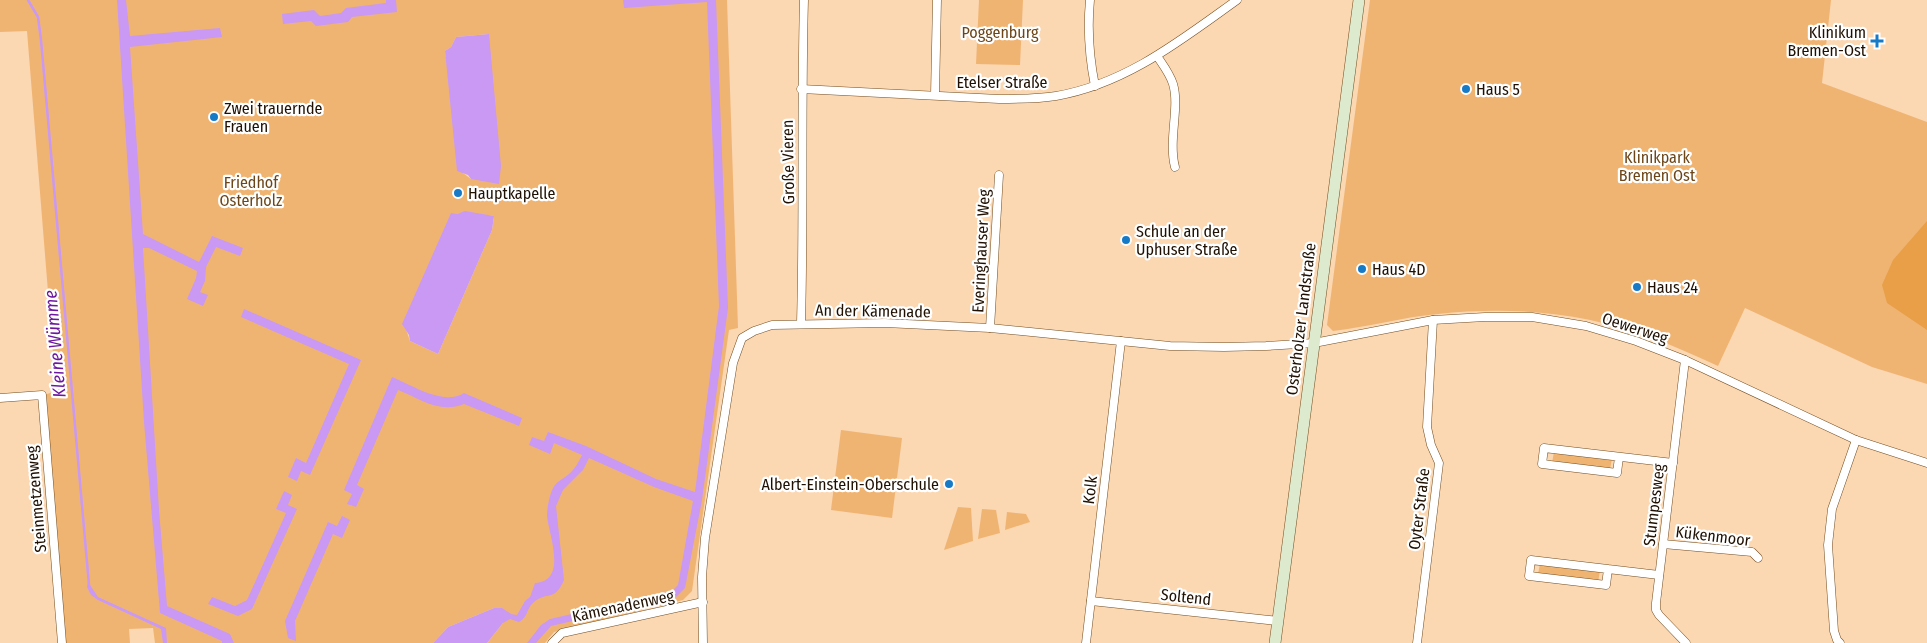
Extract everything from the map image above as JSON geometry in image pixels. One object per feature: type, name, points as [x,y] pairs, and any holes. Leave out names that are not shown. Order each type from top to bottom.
[{"type":"main road","name":"Osterholzer Landstraße","points":[[1275,643],[1359,0]]},
{"type":"street","name":"Große Vieren","points":[[801,323],[803,209],[801,89],[804,0]]},
{"type":"street","points":[[935,95],[937,0]]},
{"type":"street","points":[[1090,0],[1087,31],[1095,86]]},
{"type":"street","name":"Etelser Straße","points":[[801,89],[1027,99],[1055,96],[1095,86],[1120,77],[1158,56],[1237,0]]},
{"type":"street","points":[[1158,56],[1173,86],[1172,154],[1175,167]]},
{"type":"street","name":"Everinghauser Weg","points":[[990,328],[999,175]]},
{"type":"street","name":"Oewerweg","points":[[1314,342],[1433,320],[1532,317],[1586,326],[1636,341],[1685,360],[1856,440],[1927,463]]},
{"type":"street","name":"Oyter Straße","points":[[1417,643],[1439,463],[1431,445],[1427,427],[1433,320]]},
{"type":"street","name":"An der Kämenade","points":[[703,643],[702,577],[705,538],[733,363],[742,338],[754,331],[772,324],[885,323],[990,328],[1170,346],[1266,346],[1314,342]]},
{"type":"street","name":"Kolk","points":[[1086,643],[1121,341]]},
{"type":"street","name":"Stumpesweg","points":[[1685,360],[1656,610],[1686,643]]},
{"type":"street","name":"Steinmetzenweg","points":[[0,398],[42,395],[62,643]]},
{"type":"street","points":[[1840,643],[1834,631],[1828,545],[1834,501],[1856,440]]},
{"type":"street","points":[[1619,457],[1617,473],[1542,464],[1544,448],[1673,463]]},
{"type":"street","name":"Kükenmoor","points":[[1663,544],[1752,552],[1758,558]]},
{"type":"street","points":[[1608,569],[1606,585],[1529,576],[1531,560],[1608,569],[1659,575]]},
{"type":"street","name":"Soltend","points":[[1091,601],[1278,620]]},
{"type":"street","name":"Kämenadenweg","points":[[552,643],[562,633],[703,602]]},
{"type":"green space","name":"Friedhof Osterholz","points":[[0,0],[727,0],[738,328],[729,330],[692,591],[683,600],[554,632],[545,643],[487,643],[503,623],[494,608],[448,627],[433,643],[155,643],[153,628],[129,629],[130,643],[59,643],[44,395],[56,391],[27,31],[0,32]],"holes":[[[489,34],[471,179],[463,173],[445,51],[451,47],[456,37]],[[457,214],[494,216],[492,230],[438,354],[410,341],[406,329]]]},
{"type":"green space","name":"Poggenburg","points":[[979,0],[1023,0],[1020,65],[976,64]]},
{"type":"green space","name":"Klinikpark Bremen Ost","points":[[1370,0],[1831,0],[1822,83],[1927,122],[1927,384],[1872,367],[1745,308],[1718,366],[1668,344],[1626,329],[1600,322],[1546,313],[1492,311],[1425,315],[1333,331],[1327,325]]},
{"type":"green space","points":[[841,430],[902,438],[892,518],[831,510]]},
{"type":"green space","points":[[1554,452],[1612,459],[1610,469],[1552,463]]},
{"type":"green space","points":[[958,507],[971,508],[973,541],[944,550]]},
{"type":"green space","points":[[982,509],[996,510],[1000,533],[978,539]]},
{"type":"green space","points":[[1007,512],[1026,514],[1030,522],[1005,530]]},
{"type":"green space","points":[[1540,564],[1600,571],[1598,582],[1538,574]]},
{"type":"shaded area","points":[[117,0],[126,0],[130,36],[220,28],[222,37],[130,47],[143,234],[199,262],[212,236],[243,248],[240,256],[216,247],[206,267],[205,281],[200,292],[208,295],[203,306],[187,299],[197,271],[149,248],[143,248],[159,510],[167,606],[230,634],[234,643],[222,643],[222,641],[160,613],[144,422]]},
{"type":"shaded area","points":[[386,0],[396,0],[397,12],[352,17],[348,22],[316,26],[311,21],[283,24],[282,14],[314,10],[320,16],[341,13],[346,8],[386,3]]},
{"type":"shaded area","points":[[623,0],[716,0],[728,308],[702,500],[685,588],[676,597],[551,626],[536,643],[527,643],[541,625],[550,619],[672,591],[678,585],[693,501],[654,487],[589,458],[583,470],[563,490],[556,506],[564,580],[557,591],[533,603],[519,622],[510,619],[503,623],[487,643],[433,643],[448,627],[494,608],[502,608],[511,614],[517,615],[525,601],[530,597],[535,583],[545,580],[551,574],[554,566],[554,556],[547,516],[550,496],[555,485],[571,472],[582,455],[554,443],[550,454],[529,445],[532,437],[544,441],[548,432],[586,446],[656,479],[695,492],[719,306],[707,2],[624,8]]},
{"type":"shaded area","points":[[489,34],[501,166],[499,184],[471,179],[468,175],[457,171],[445,51],[451,47],[456,37]]},
{"type":"shaded area","points":[[465,211],[494,216],[492,230],[438,354],[410,341],[409,335],[402,324],[451,213],[457,214]]},
{"type":"shaded area","points":[[1927,221],[1927,330],[1887,303],[1882,285],[1893,260]]},
{"type":"shaded area","points":[[244,309],[361,360],[310,475],[301,471],[297,481],[288,477],[296,458],[306,463],[349,364],[241,317]]},
{"type":"shaded area","points":[[392,377],[437,396],[456,396],[464,393],[522,418],[519,426],[464,404],[455,407],[438,406],[398,390],[357,485],[364,489],[356,507],[347,504],[352,494],[344,490]]},
{"type":"shaded area","points":[[284,491],[292,495],[288,505],[297,509],[252,609],[238,616],[208,604],[212,597],[235,606],[247,600],[286,513],[276,509]]},
{"type":"shaded area","points":[[342,516],[350,520],[342,538],[333,534],[295,621],[296,641],[288,638],[285,621],[328,522],[337,526]]},
{"type":"shaded area","points":[[88,582],[98,597],[166,628],[167,643],[163,643],[161,629],[91,595],[87,587]]},
{"type":"waterway","name":"Kleine Wümme","points":[[28,0],[38,17],[41,40],[89,585]]},
{"type":"place","name":"Klinikum Bremen-Ost","points":[[1877,41]]},
{"type":"place","name":"Haus 5","points":[[1466,89]]},
{"type":"place","name":"Zwei trauernde Frauen","points":[[214,117]]},
{"type":"place","name":"Hauptkapelle","points":[[458,193]]},
{"type":"place","name":"Schule an der Uphuser Straße","points":[[1126,240]]},
{"type":"place","name":"Haus 4D","points":[[1362,269]]},
{"type":"place","name":"Haus 24","points":[[1637,287]]},
{"type":"place","name":"Albert-Einstein-Oberschule","points":[[949,484]]}]
